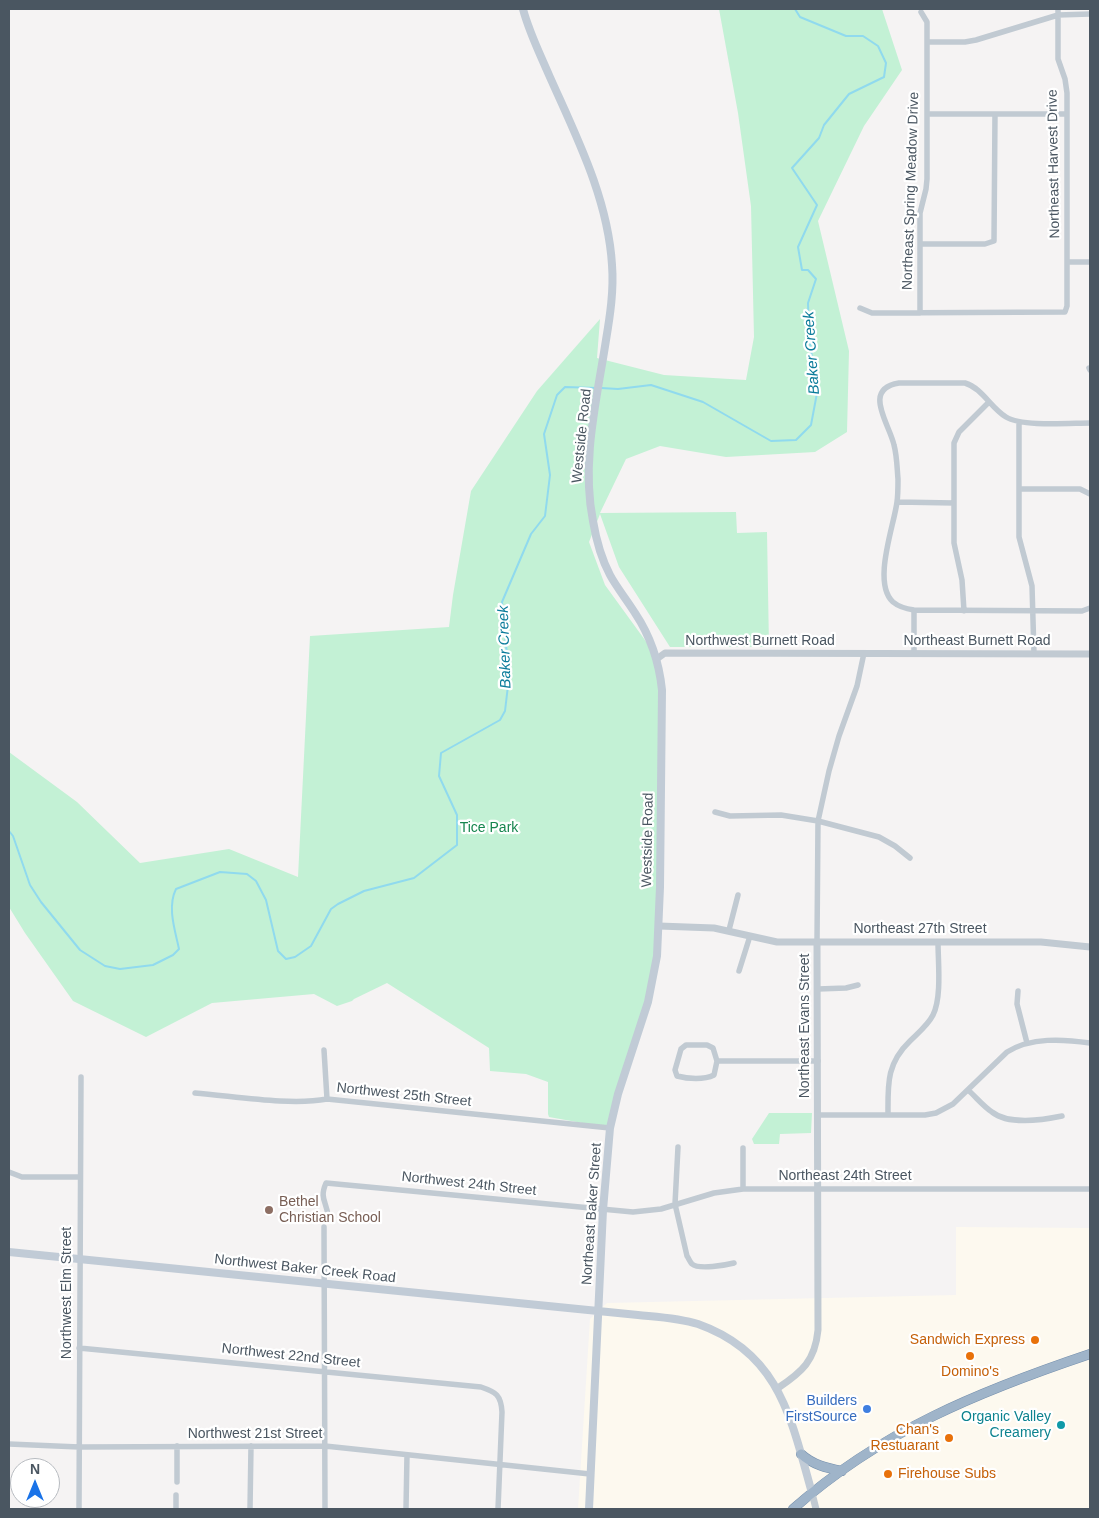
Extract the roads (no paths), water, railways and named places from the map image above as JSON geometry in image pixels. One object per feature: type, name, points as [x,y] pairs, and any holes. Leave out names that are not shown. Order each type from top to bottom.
[{"type":"highway","points":[[793,1509],[812,1492],[856,1459],[960,1403],[1023,1377],[1090,1354]]},
{"type":"highway","points":[[801,1454],[820,1466],[842,1471]]},
{"type":"main road","name":"Westside Road","points":[[523,9],[580,146],[601,204],[610,245],[612,266],[610,316],[594,424],[589,467],[589,492],[592,519],[599,550],[610,575],[643,625],[658,658],[662,708],[659,926]]},
{"type":"main road","name":"Northeast Baker Street","points":[[588,1509],[603,1210],[610,1128],[618,1094],[651,990],[657,956],[659,926]]},
{"type":"main road","name":"Northwest Baker Creek Road","points":[[9,1252],[682,1320],[713,1330],[745,1350],[778,1388],[790,1417],[812,1492]]},
{"type":"street","name":"Northeast Spring Meadow Drive","points":[[920,313],[920,213],[927,179],[927,22],[922,12]]},
{"type":"street","points":[[927,42],[976,40],[1058,12],[1090,14]]},
{"type":"street","name":"Northeast Harvest Drive","points":[[920,313],[1064,312],[1067,306],[1067,114],[1066,85],[1058,59],[1058,12]]},
{"type":"street","points":[[927,114],[1067,114]]},
{"type":"street","points":[[920,244],[985,244],[994,241],[996,229],[995,114]]},
{"type":"street","points":[[1068,262],[1090,262]]},
{"type":"street","points":[[860,308],[872,313],[920,313]]},
{"type":"street","points":[[1090,424],[1019,422],[1005,417],[975,387],[965,384],[899,383],[889,385],[884,388],[879,404],[894,446],[897,467],[897,502],[887,549],[884,584],[892,602],[903,608],[914,610],[1082,611],[1090,608]]},
{"type":"street","points":[[964,610],[962,580],[954,543],[954,443],[959,432],[989,402]]},
{"type":"street","points":[[1019,422],[1019,537],[1032,586],[1034,654]]},
{"type":"street","points":[[1019,489],[1080,489],[1090,494]]},
{"type":"street","points":[[897,502],[954,503]]},
{"type":"street","points":[[914,610],[914,653]]},
{"type":"street","name":"Northwest Burnett Road","points":[[658,658],[666,653],[864,653]]},
{"type":"street","name":"Northeast Burnett Road","points":[[864,653],[1090,654]]},
{"type":"street","name":"Northeast Evans Street","points":[[778,1388],[804,1368],[812,1356],[817,1343],[818,821],[829,771],[857,686],[864,653]]},
{"type":"street","points":[[715,812],[730,816],[781,815],[818,821],[879,837],[895,846],[910,858]]},
{"type":"street","points":[[729,930],[738,895]]},
{"type":"street","name":"Northeast 27th Street","points":[[659,926],[707,927],[729,930],[778,942],[1054,942],[1090,947]]},
{"type":"street","points":[[739,971],[750,936]]},
{"type":"street","points":[[888,1115],[889,1075],[893,1063],[898,1053],[929,1022],[937,1004],[938,942]]},
{"type":"street","points":[[818,989],[846,988],[858,985]]},
{"type":"street","points":[[1018,991],[1017,1004],[1027,1043]]},
{"type":"street","points":[[818,1115],[924,1115],[936,1112],[953,1104],[1007,1052],[1017,1046],[1049,1041],[1090,1043]]},
{"type":"street","points":[[686,1045],[707,1045],[713,1048],[717,1061],[714,1075],[708,1078],[684,1078],[677,1076],[675,1070],[681,1049],[686,1045]]},
{"type":"street","points":[[324,1050],[327,1099]]},
{"type":"street","points":[[717,1061],[818,1061]]},
{"type":"street","name":"Northwest Elm Street","points":[[79,1509],[81,1077]]},
{"type":"street","points":[[968,1090],[1000,1117],[1013,1120],[1046,1120],[1062,1116]]},
{"type":"street","name":"Northwest 25th Street","points":[[195,1093],[280,1100],[318,1101],[327,1099],[610,1128]]},
{"type":"street","points":[[678,1147],[675,1204],[687,1256],[692,1264],[697,1266],[722,1266],[734,1263]]},
{"type":"street","points":[[743,1148],[743,1189]]},
{"type":"street","points":[[9,1172],[22,1177],[80,1177]]},
{"type":"street","name":"Northwest 24th Street","points":[[328,1216],[328,1210],[322,1199],[322,1191],[326,1183],[603,1210]]},
{"type":"street","name":"Northeast 24th Street","points":[[603,1210],[647,1212],[714,1194],[743,1189],[1090,1189]]},
{"type":"street","points":[[324,1227],[325,1509]]},
{"type":"street","name":"Northwest 22nd Street","points":[[79,1348],[325,1371],[480,1387],[491,1390],[498,1395],[502,1403],[500,1465]]},
{"type":"street","name":"Northwest 21st Street","points":[[9,1444],[79,1447],[325,1446],[590,1474]]},
{"type":"street","points":[[177,1446],[177,1482]]},
{"type":"street","points":[[250,1509],[251,1446]]},
{"type":"street","points":[[406,1455],[406,1509]]},
{"type":"street","points":[[498,1509],[500,1465]]},
{"type":"street","points":[[812,1492],[816,1509]]},
{"type":"street","points":[[176,1495],[176,1509]]},
{"type":"waterway","name":"Baker Creek","points":[[601,388],[618,389],[651,385],[703,402],[771,441],[796,440],[811,425],[817,393],[809,336],[808,303],[816,279],[808,270],[802,270],[798,247],[817,205],[792,168],[819,138],[824,125],[849,94],[884,77],[886,63],[878,46],[863,36],[846,36],[800,17],[795,9]]},
{"type":"waterway","name":"Baker Creek","points":[[9,831],[13,836],[30,885],[41,902],[80,950],[105,966],[120,969],[153,965],[173,955],[179,949],[172,911],[173,896],[176,889],[220,872],[247,874],[256,881],[266,900],[278,951],[286,959],[295,957],[311,946],[331,909],[338,904],[364,891],[414,878],[457,845],[457,815],[439,776],[441,753],[500,720],[505,711],[509,677],[502,602],[531,534],[545,516],[550,475],[544,434],[557,395],[565,387],[597,388]]},
{"type":"place","name":"Bethel Christian School","points":[[269,1210]]},
{"type":"place","name":"Sandwich Express","points":[[1035,1340]]},
{"type":"place","name":"Domino's","points":[[970,1356]]},
{"type":"place","name":"Builders FirstSource","points":[[867,1409]]},
{"type":"place","name":"Organic Valley Creamery","points":[[1061,1425]]},
{"type":"place","name":"Chan's Restuarant","points":[[949,1438]]},
{"type":"place","name":"Firehouse Subs","points":[[888,1474]]},
{"type":"park label","name":"Tice Park","points":[[489,828]]}]
